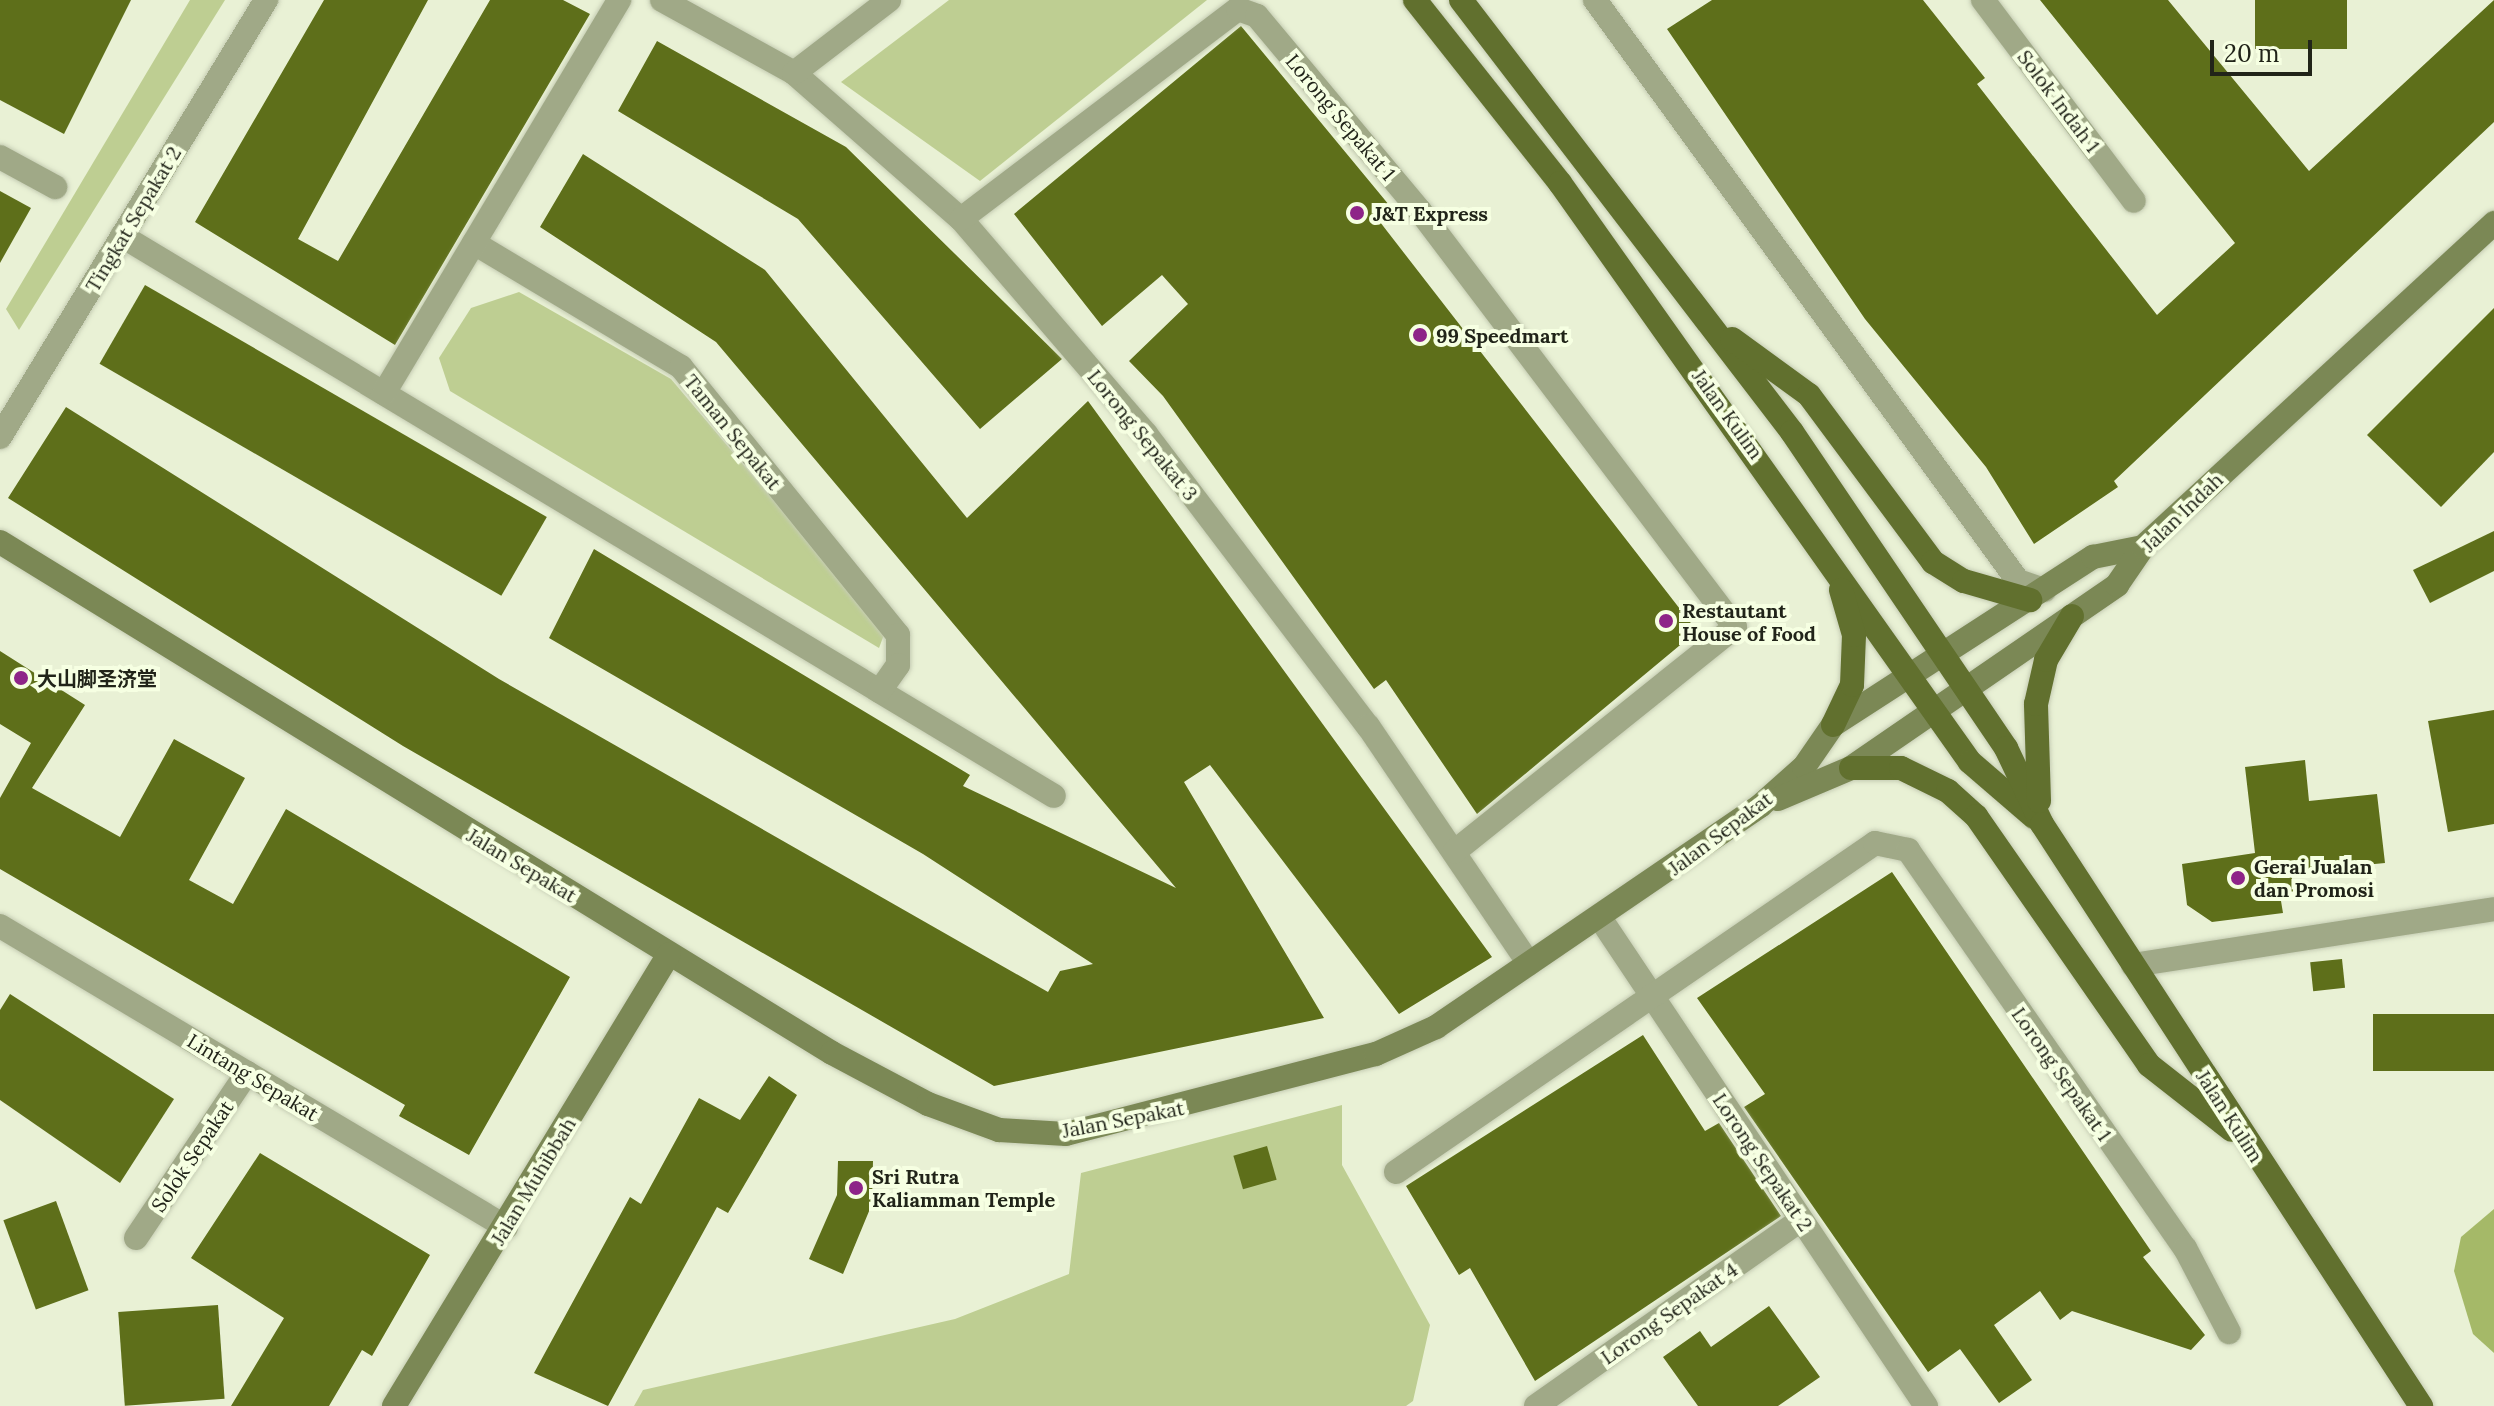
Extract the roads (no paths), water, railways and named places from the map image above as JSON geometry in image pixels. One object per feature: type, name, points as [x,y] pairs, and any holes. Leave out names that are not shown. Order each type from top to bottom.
[{"type":"main road","name":"Jalan Kulim","points":[[1415,0],[1560,183],[1822,544],[1970,762],[2042,824]]},
{"type":"main road","name":"Jalan Kulim","points":[[1461,0],[1714,326],[2006,748],[2042,824],[2421,1406]]},
{"type":"main road","points":[[1714,326],[1809,395],[1933,562],[1964,581],[2037,595]]},
{"type":"main road","points":[[1822,544],[1849,602],[1854,635],[1852,685],[1833,725]]},
{"type":"main road","points":[[2042,824],[2036,704],[2046,660],[2072,616]]},
{"type":"main road","points":[[1851,768],[1901,768],[1948,791],[1976,816],[2149,1065],[2247,1142]]},
{"type":"street","name":"Tingkat Sepakat 2","points":[[0,437],[266,0]]},
{"type":"street","points":[[384,393],[619,0]]},
{"type":"street","name":"Lorong Sepakat 3","points":[[662,0],[794,73],[961,219],[1146,434],[1455,851],[1529,964]]},
{"type":"street","points":[[794,73],[889,0]]},
{"type":"street","points":[[1595,0],[2018,581],[2037,595]]},
{"type":"street","name":"Solok Indah 1","points":[[1983,0],[2134,201]]},
{"type":"street","name":"Lorong Sepakat 1","points":[[961,219],[1226,11],[1257,16],[1429,224],[1735,627],[1455,851]]},
{"type":"street","points":[[0,157],[55,187]]},
{"type":"street","name":"Jalan Indah","points":[[1760,806],[1851,768],[2117,585],[2143,547],[2494,223]]},
{"type":"street","points":[[122,236],[1054,796]]},
{"type":"street","name":"Taman Sepakat","points":[[474,243],[681,367],[898,635],[898,665],[880,691]]},
{"type":"street","name":"Jalan Sepakat","points":[[0,542],[669,954],[928,1104],[999,1130],[1066,1134],[1376,1054],[1436,1027],[1760,806],[1804,767],[1833,725],[2093,557],[2143,547]]},
{"type":"street","name":"Lorong Sepakat 1","points":[[1652,996],[1875,843],[1908,850],[2185,1248],[2229,1332]]},
{"type":"street","points":[[2133,965],[2494,909]]},
{"type":"street","name":"Lorong Sepakat 2","points":[[1600,918],[1926,1406]]},
{"type":"street","name":"Lintang Sepakat","points":[[0,926],[506,1227]]},
{"type":"street","name":"Jalan Muhibbah","points":[[394,1406],[506,1227],[669,954]]},
{"type":"street","points":[[1396,1172],[1652,996]]},
{"type":"street","name":"Solok Sepakat","points":[[136,1238],[247,1073]]},
{"type":"street","name":"Lorong Sepakat 4","points":[[1536,1406],[1801,1220]]},
{"type":"place","name":"J&T Express","points":[[1357,213]]},
{"type":"place","name":"99 Speedmart","points":[[1420,335]]},
{"type":"place","name":"Restautant House of Food","points":[[1666,621]]},
{"type":"place","name":"大山脚圣济堂","points":[[21,678]]},
{"type":"place","name":"Gerai Jualan dan Promosi","points":[[2238,878]]},
{"type":"place","name":"Sri Rutra Kaliamman Temple","points":[[856,1188]]}]
